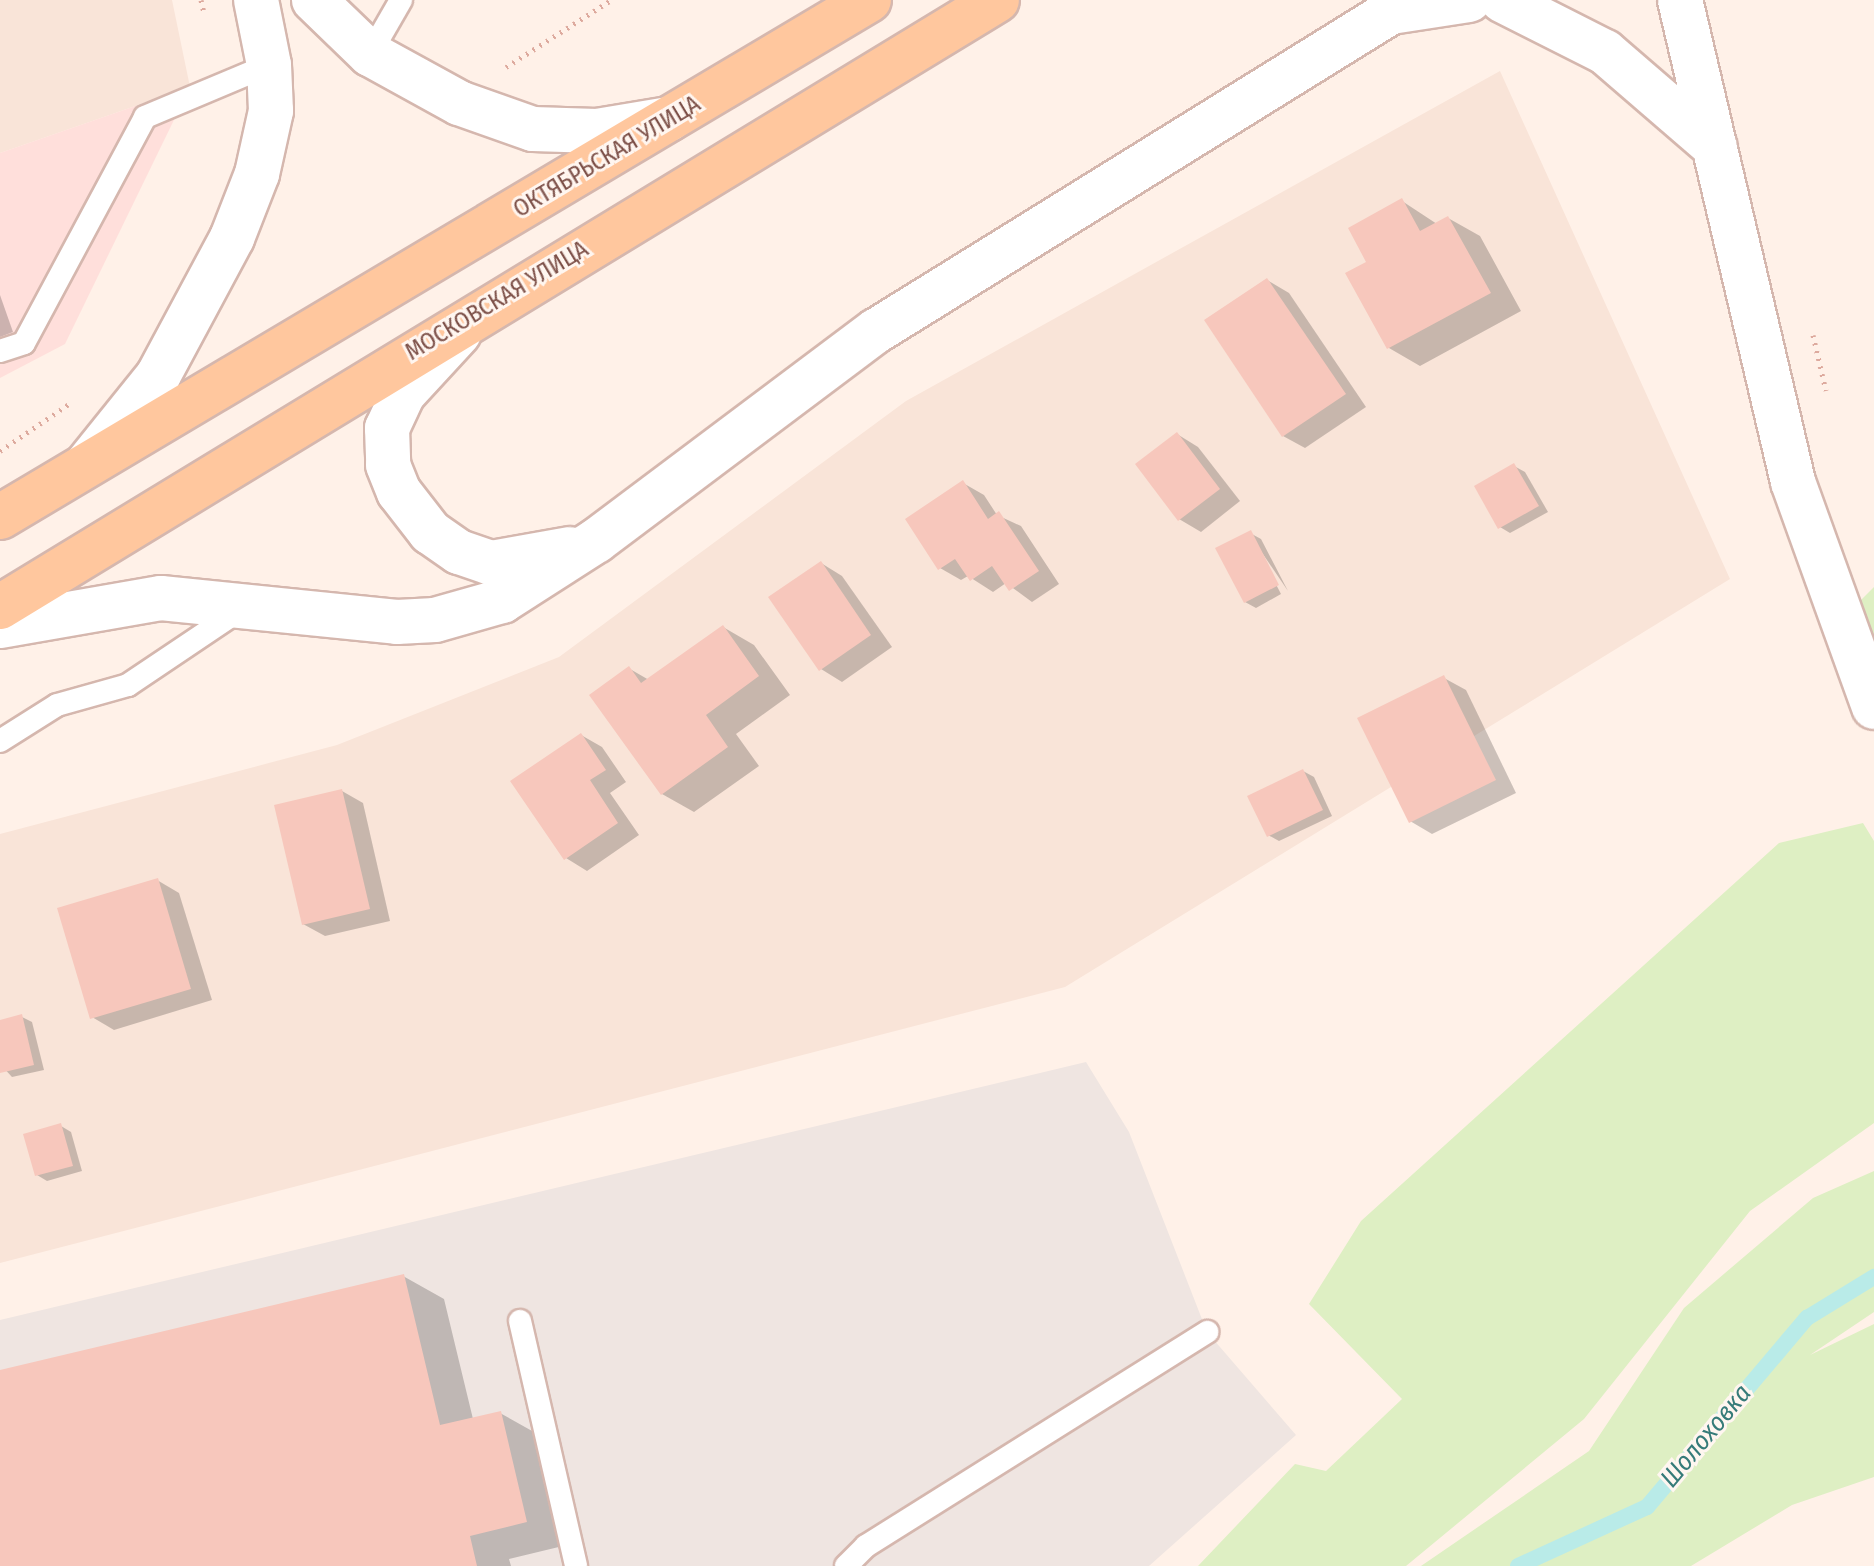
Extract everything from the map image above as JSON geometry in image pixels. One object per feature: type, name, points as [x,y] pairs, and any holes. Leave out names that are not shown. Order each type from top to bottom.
[{"type":"main road","name":"ОКТЯБРЬСКАЯ УЛИЦА","points":[[86,466],[869,0]]},
{"type":"main road","name":"МОСКОВСКАЯ УЛИЦА","points":[[0,607],[478,312],[997,0]]},
{"type":"main road","points":[[0,517],[86,466]]},
{"type":"street","points":[[86,466],[158,376],[232,238],[257,174],[268,124],[269,65],[256,0]]},
{"type":"street","points":[[314,0],[370,54],[459,103],[533,129],[597,131],[675,118]]},
{"type":"street","points":[[0,626],[161,598],[397,622],[435,620],[502,601],[596,541],[876,331],[1400,6],[1469,0]]},
{"type":"street","points":[[1502,0],[1605,52],[1715,147]]},
{"type":"street","points":[[1680,0],[1793,482],[1874,707]]},
{"type":"street","points":[[478,312],[403,394],[387,428],[388,465],[399,492],[430,532],[459,552],[491,563],[538,558],[596,541]]},
{"type":"lane","points":[[370,54],[401,0]]},
{"type":"lane","points":[[0,351],[24,343],[145,117],[269,65]]},
{"type":"lane","points":[[0,741],[57,705],[128,685],[242,608]]},
{"type":"lane","points":[[520,1321],[576,1566]]},
{"type":"lane","points":[[846,1566],[866,1546],[1207,1332]]},
{"type":"path","points":[[201,0],[222,84]]},
{"type":"path","points":[[495,74],[611,0]]},
{"type":"path","points":[[0,451],[75,400]]},
{"type":"shaded area","points":[[0,0],[172,0],[190,87],[0,153]]},
{"type":"shaded area","points":[[1500,71],[1730,579],[1065,987],[0,1263],[0,834],[337,745],[559,657],[906,401]]},
{"type":"shaded area","points":[[190,87],[65,344],[0,378],[0,153]]},
{"type":"shaded area","points":[[1086,1062],[1129,1132],[1207,1332],[1296,1435],[1149,1566],[0,1566],[0,1320]]},
{"type":"green space","points":[[1874,587],[1874,652],[1856,605]]},
{"type":"green space","points":[[1863,823],[1874,841],[1874,1123],[1750,1211],[1584,1419],[1406,1566],[1198,1566],[1295,1464],[1326,1471],[1402,1399],[1309,1304],[1361,1221],[1779,843]]},
{"type":"green space","points":[[1874,1171],[1874,1312],[1810,1355],[1874,1324],[1874,1477],[1792,1505],[1691,1566],[1421,1566],[1589,1451],[1684,1308],[1813,1198]]},
{"type":"building","points":[[1402,198],[1420,231],[1448,216],[1491,293],[1387,349],[1345,273],[1366,262],[1348,228]]},
{"type":"building","points":[[1267,278],[1346,394],[1282,437],[1204,320]]},
{"type":"building","points":[[1177,432],[1220,489],[1178,521],[1135,464]]},
{"type":"building","points":[[1514,463],[1539,506],[1498,529],[1474,486]]},
{"type":"building","points":[[963,480],[988,519],[999,511],[1039,571],[1009,591],[992,566],[970,581],[955,559],[938,570],[905,519]]},
{"type":"building","points":[[1251,530],[1279,585],[1244,603],[1215,548]]},
{"type":"building","points":[[821,561],[871,635],[819,671],[768,597]]},
{"type":"building","points":[[723,625],[759,676],[706,715],[728,747],[661,795],[589,695],[629,666],[641,683]]},
{"type":"building","points":[[1444,675],[1496,780],[1409,823],[1357,718]]},
{"type":"building","points":[[581,733],[606,770],[590,780],[618,823],[564,860],[510,781]]},
{"type":"building","points":[[1303,769],[1323,810],[1267,837],[1247,796]]},
{"type":"building","points":[[342,789],[370,909],[302,925],[274,805]]},
{"type":"building","points":[[158,878],[191,989],[90,1019],[57,908]]},
{"type":"building","points":[[22,1014],[34,1065],[0,1073],[0,1020]]},
{"type":"building","points":[[61,1123],[73,1166],[35,1176],[23,1134]]},
{"type":"building","points":[[404,1274],[440,1425],[501,1411],[527,1522],[470,1536],[477,1566],[0,1566],[0,1370]]},
{"type":"waterway","name":"Шолоховка","points":[[1518,1566],[1647,1507],[1807,1318],[1874,1277]]}]
